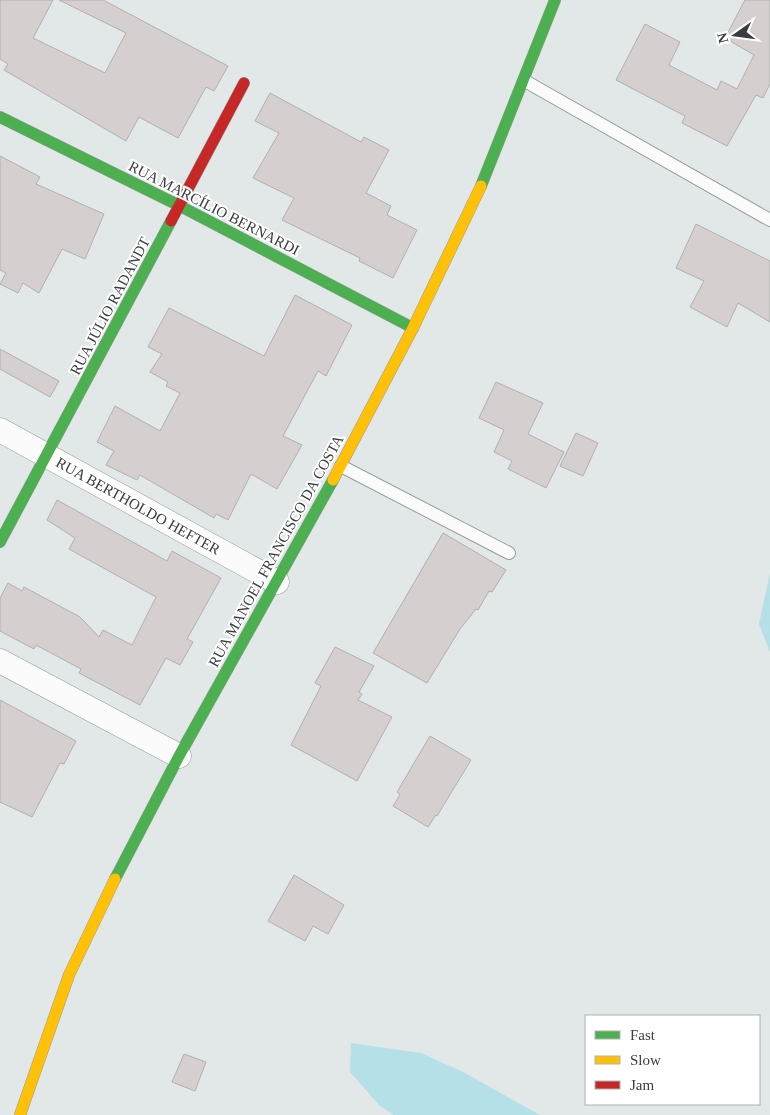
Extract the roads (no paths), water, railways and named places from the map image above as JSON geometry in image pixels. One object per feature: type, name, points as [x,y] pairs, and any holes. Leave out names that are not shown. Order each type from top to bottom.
[{"type":"main road","name":"RUA MANOEL FRANCISCO DA COSTA","points":[[20,1115],[69,975],[98,912],[179,756],[341,466],[413,328],[463,226],[525,82],[555,0]]},
{"type":"main road","name":"RUA JÚLIO RADANDT","points":[[0,542],[244,83]]},
{"type":"main road","name":"RUA MARCÍLIO BERNARDI","points":[[0,117],[180,206],[413,328]]},
{"type":"street","name":"RUA BERTHOLDO HEFTER","points":[[0,430],[277,582]]},
{"type":"street","points":[[0,661],[179,756]]},
{"type":"lane","points":[[525,82],[770,220]]},
{"type":"lane","points":[[341,466],[509,553]]}]
